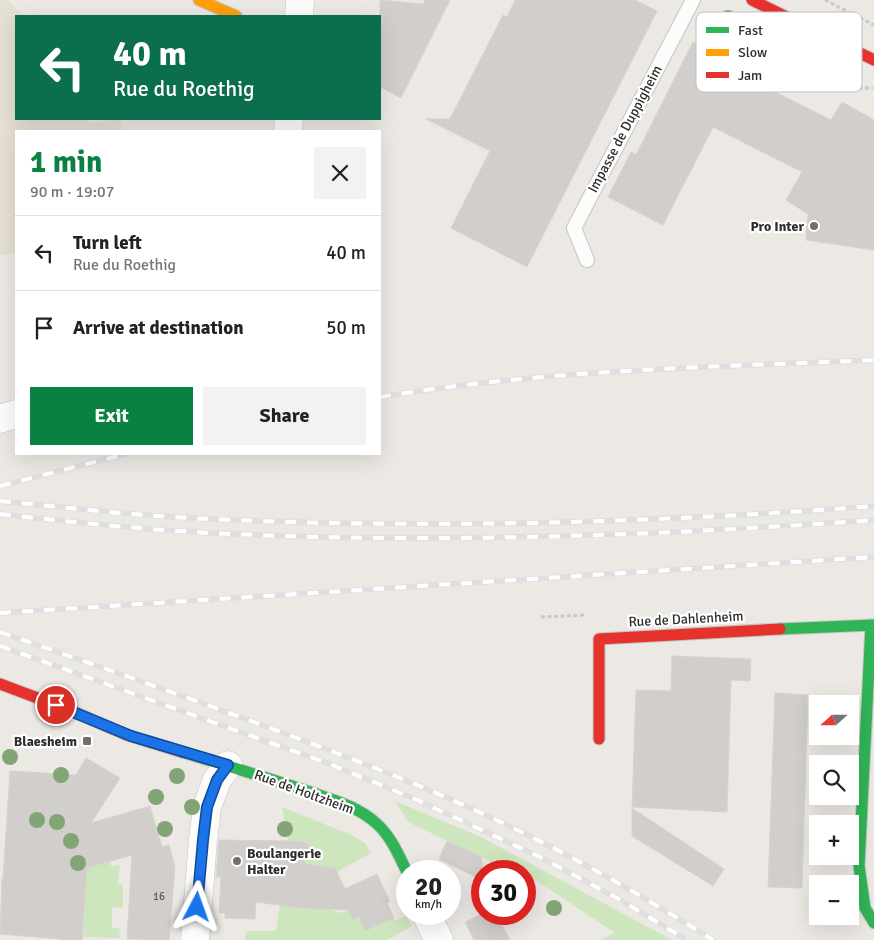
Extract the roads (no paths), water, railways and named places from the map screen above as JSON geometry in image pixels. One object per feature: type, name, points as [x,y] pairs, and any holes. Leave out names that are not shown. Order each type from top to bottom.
[{"type":"street","points":[[199,0],[234,15]]},
{"type":"street","points":[[299,15],[300,0]]},
{"type":"street","points":[[752,0],[776,12]]},
{"type":"street","points":[[862,54],[874,60]]},
{"type":"street","points":[[0,419],[15,414]]},
{"type":"street","points":[[872,625],[859,866],[865,908],[874,923]]},
{"type":"street","name":"Rue de Dahlenheim","points":[[599,739],[599,639],[872,625]]},
{"type":"street","name":"Rue de Holtzheim","points":[[0,684],[83,715],[131,736],[228,765],[346,805],[372,819],[384,832],[400,860]]},
{"type":"street","points":[[195,940],[207,807],[217,780],[228,765]]},
{"type":"street","points":[[432,925],[439,940]]},
{"type":"lane","name":"Impasse de Duppigheim","points":[[587,260],[574,228],[692,3]]},
{"type":"railway","points":[[381,397],[441,388],[564,375],[874,360]]},
{"type":"railway","points":[[0,486],[122,455]]},
{"type":"railway","points":[[0,501],[184,518],[376,524],[542,523],[708,517],[874,506]]},
{"type":"railway","points":[[0,514],[210,533],[376,538],[542,537],[791,526],[874,520]]},
{"type":"railway","points":[[0,613],[874,557]]},
{"type":"railway","points":[[0,632],[262,725],[358,761],[453,800],[591,868],[713,940]]},
{"type":"railway","points":[[0,646],[327,763],[415,799],[540,857],[617,898],[687,940]]},
{"type":"place","name":"Pro Inter","points":[[814,226]]},
{"type":"place","name":"Blaesheim","points":[[87,741]]},
{"type":"place","name":"Boulangerie Halter","points":[[237,861]]}]
